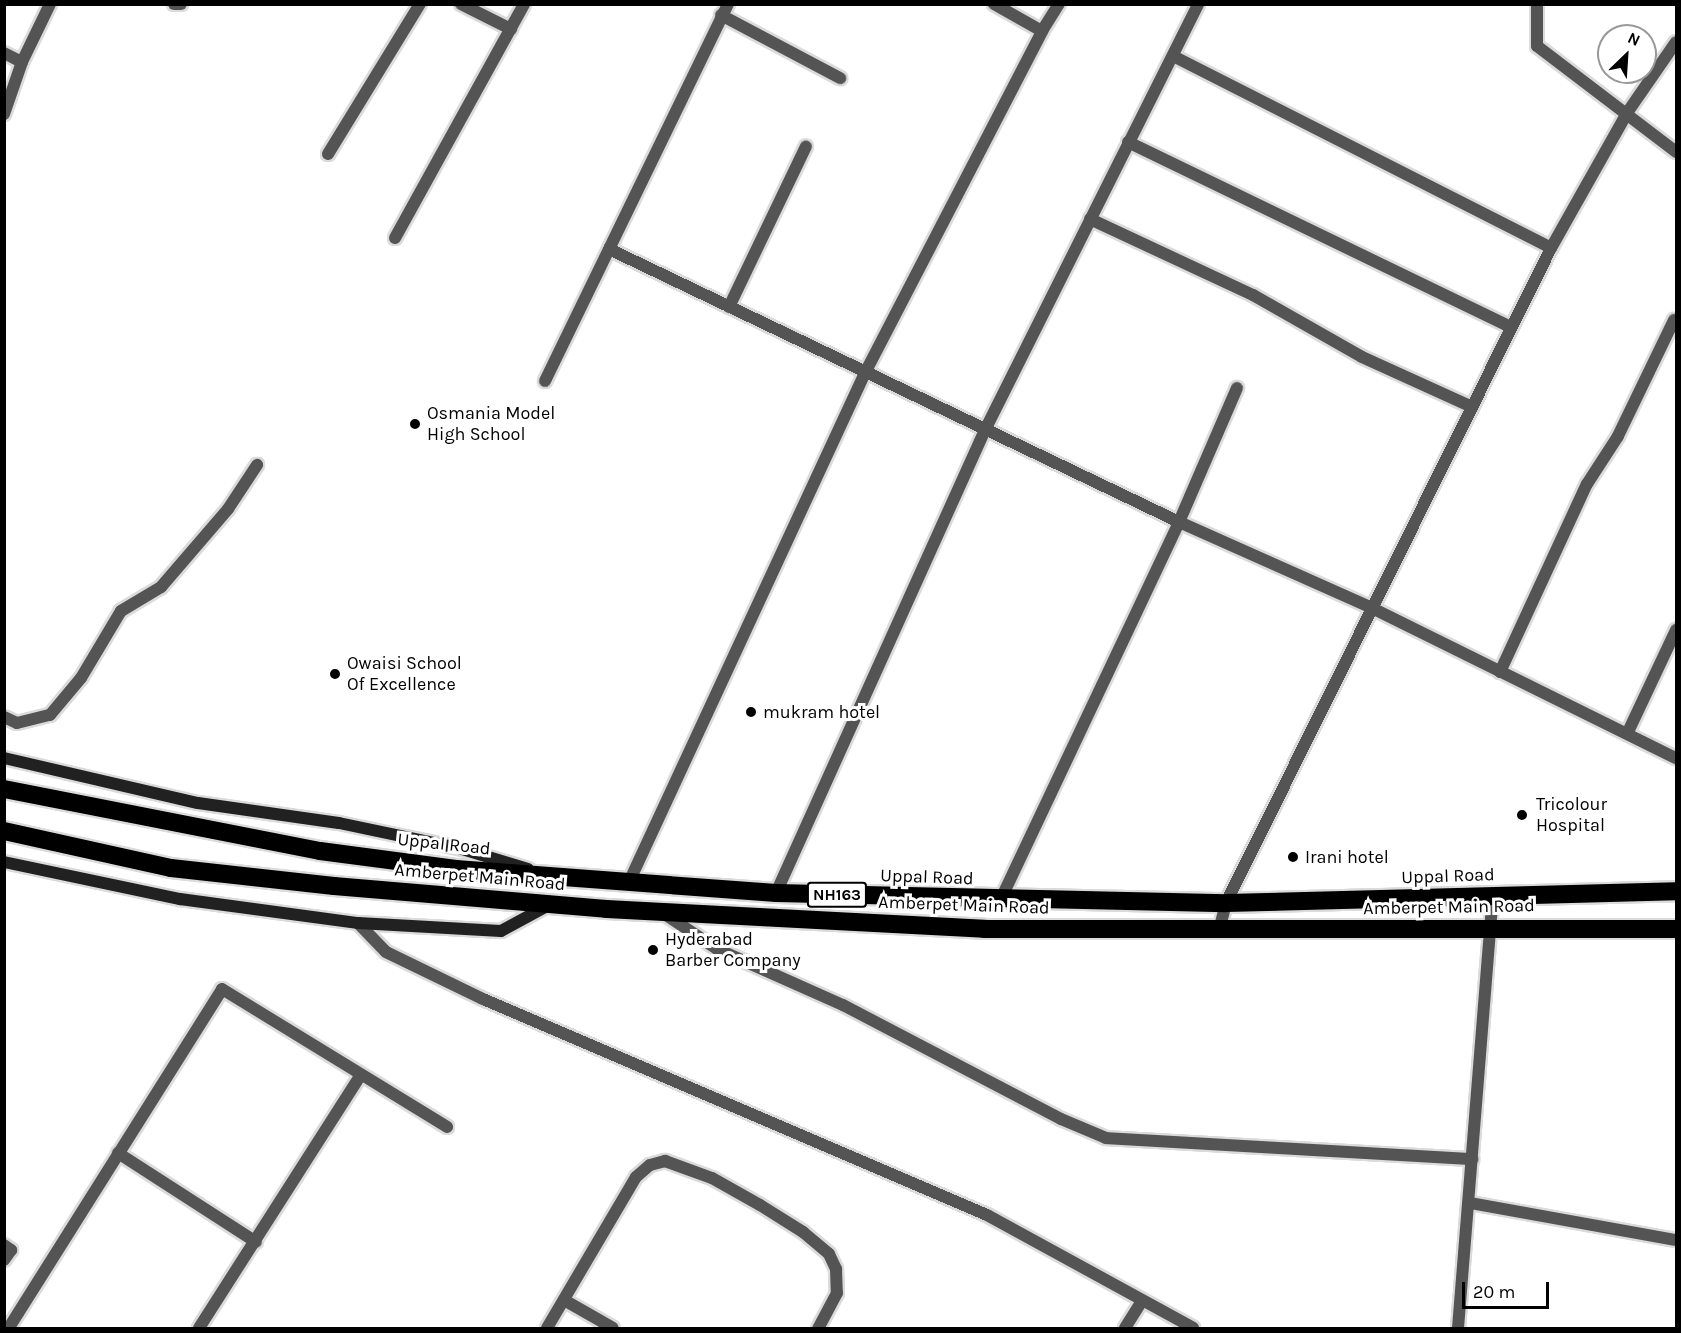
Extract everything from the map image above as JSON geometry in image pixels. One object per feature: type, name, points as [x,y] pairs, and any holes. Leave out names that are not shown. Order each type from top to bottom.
[{"type":"highway","name":"Uppal Road","points":[[4,789],[320,851],[456,869],[541,873],[776,893],[1000,901],[1226,903],[1677,891]]},
{"type":"highway","name":"Amberpet Main Road","points":[[4,831],[171,868],[550,904],[662,912],[984,929],[1219,931],[1492,927],[1677,928]]},
{"type":"street","points":[[4,114],[22,62],[50,4]]},
{"type":"street","points":[[174,4],[181,4]]},
{"type":"street","points":[[328,154],[420,4]]},
{"type":"street","points":[[461,4],[511,29]]},
{"type":"street","points":[[395,238],[525,4]]},
{"type":"street","points":[[993,4],[1042,31]]},
{"type":"street","points":[[629,882],[865,373],[1042,31],[1059,4]]},
{"type":"street","points":[[776,893],[985,430],[1198,4]]},
{"type":"street","points":[[1537,4],[1537,46],[1677,152]]},
{"type":"street","points":[[545,381],[724,10],[840,78]]},
{"type":"street","points":[[1219,931],[1226,903],[1551,248],[1627,113],[1677,42]]},
{"type":"street","points":[[4,53],[22,62]]},
{"type":"street","points":[[1173,56],[1551,248]]},
{"type":"street","points":[[1128,142],[1511,327]]},
{"type":"street","points":[[729,307],[806,146]]},
{"type":"street","points":[[1090,219],[1253,295],[1362,357],[1472,407]]},
{"type":"street","points":[[609,249],[1179,522],[1372,608],[1677,758]]},
{"type":"street","points":[[1500,672],[1587,484],[1618,436],[1674,320]]},
{"type":"street","points":[[1000,901],[1179,522],[1237,388]]},
{"type":"street","points":[[4,717],[17,723],[50,715],[81,678],[121,611],[161,587],[228,508],[257,465]]},
{"type":"street","points":[[1628,732],[1677,630]]},
{"type":"street","points":[[4,758],[198,803],[339,823],[462,849],[541,873]]},
{"type":"street","points":[[4,862],[180,898],[358,923],[501,931],[550,904]]},
{"type":"street","points":[[1458,1329],[1470,1203],[1493,895]]},
{"type":"street","points":[[662,912],[717,949],[843,1005],[1061,1119],[1106,1138],[1472,1159]]},
{"type":"street","points":[[358,923],[386,952],[483,999],[987,1215],[1193,1329]]},
{"type":"street","points":[[9,1325],[222,989],[360,1076],[447,1127]]},
{"type":"street","points":[[199,1329],[360,1076]]},
{"type":"street","points":[[118,1153],[256,1242]]},
{"type":"street","points":[[547,1329],[636,1177],[650,1165],[665,1161],[684,1165],[722,1183],[803,1232],[829,1254],[836,1269],[837,1293],[818,1329]]},
{"type":"street","points":[[1470,1203],[1677,1240]]},
{"type":"street","points":[[4,1245],[11,1250],[4,1260]]},
{"type":"street","points":[[564,1300],[612,1329]]},
{"type":"street","points":[[1125,1329],[1142,1300]]},
{"type":"place","name":"Osmania Model High School","points":[[415,424]]},
{"type":"place","name":"Owaisi School Of Excellence","points":[[335,674]]},
{"type":"place","name":"mukram hotel","points":[[751,712]]},
{"type":"place","name":"Tricolour Hospital","points":[[1522,815]]},
{"type":"place","name":"Irani hotel","points":[[1293,857]]},
{"type":"place","name":"Hyderabad Barber Company","points":[[653,950]]}]
